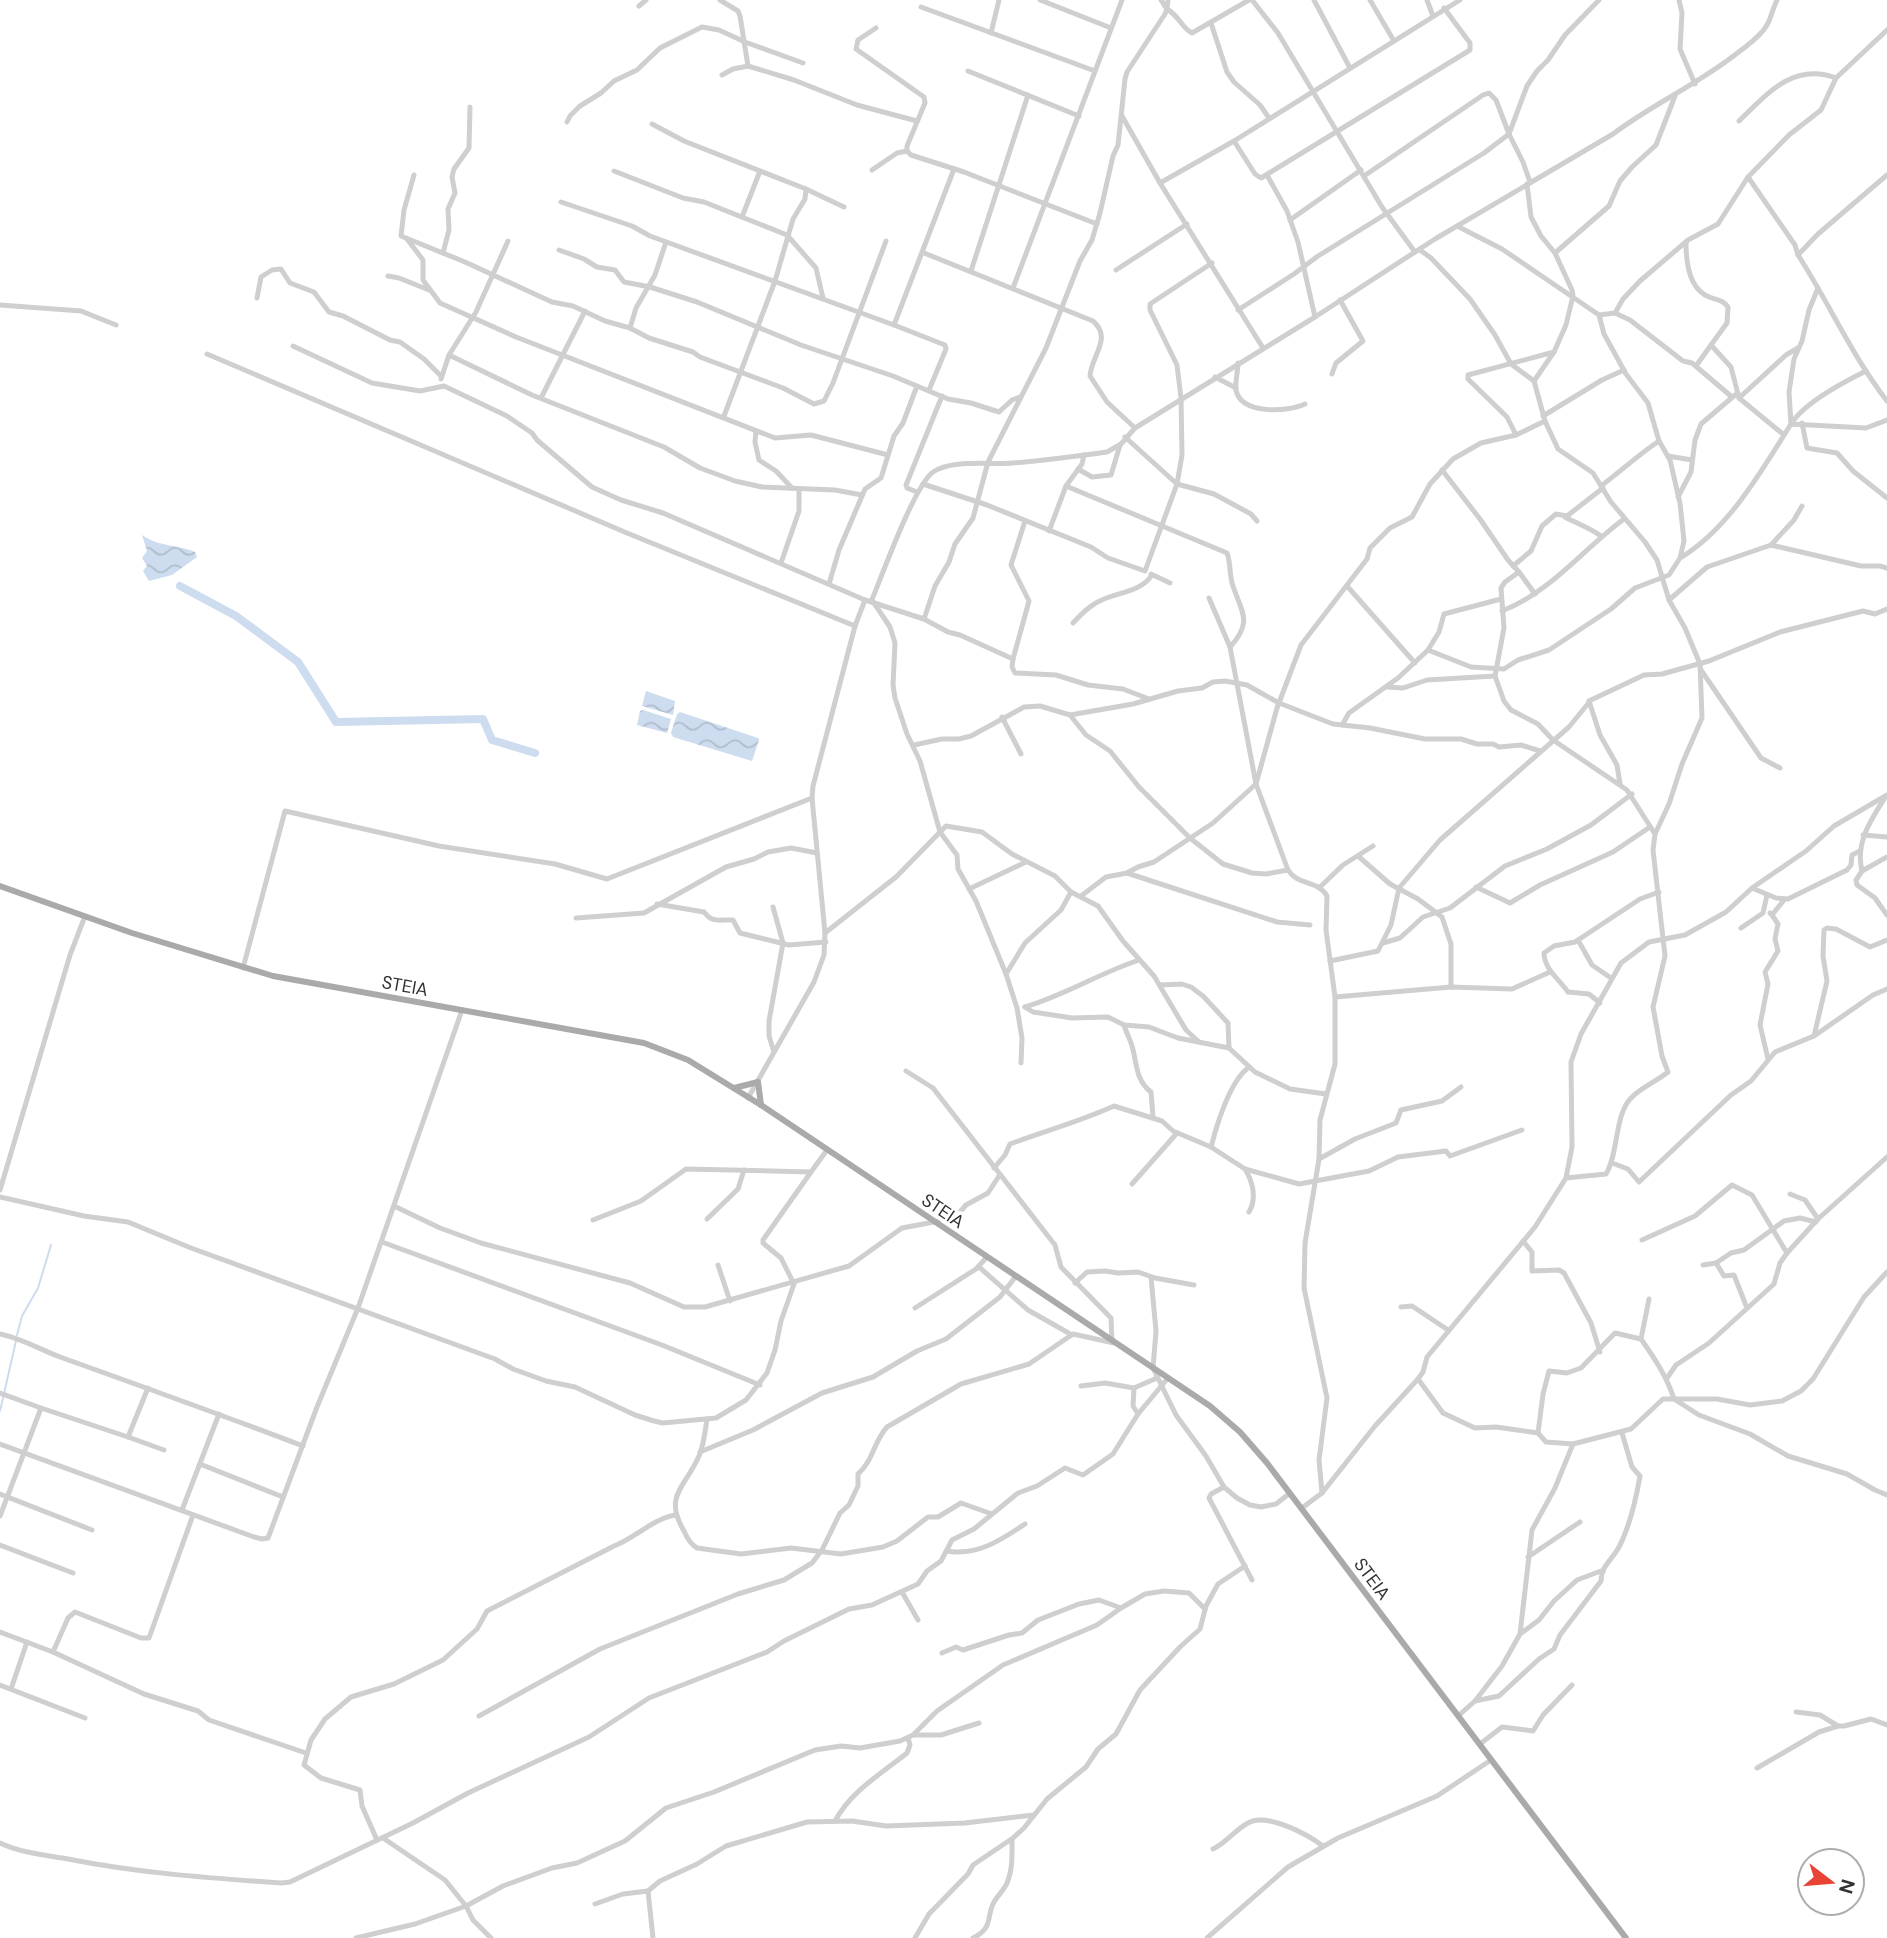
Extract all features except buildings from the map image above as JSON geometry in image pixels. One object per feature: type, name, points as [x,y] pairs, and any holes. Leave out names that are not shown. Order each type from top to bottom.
[{"type":"main road","name":"STEIA","points":[[0,886],[280,978],[644,1044],[688,1060],[761,1105],[1210,1406],[1240,1432],[1302,1508],[1626,1938]]},
{"type":"main road","points":[[734,1088],[758,1082],[761,1105]]},
{"type":"street","points":[[639,6],[646,0]]},
{"type":"street","points":[[720,0],[738,11],[748,66]]},
{"type":"street","points":[[991,33],[999,0]]},
{"type":"street","points":[[1040,0],[1111,28]]},
{"type":"street","points":[[1013,288],[1122,0]]},
{"type":"street","points":[[1161,0],[1167,9],[1177,15],[1183,27],[1192,33],[1251,0],[1278,33],[1388,213],[1417,251],[1431,258],[1470,299],[1511,364],[1534,381],[1544,419],[1558,449],[1590,470],[1624,519],[1647,545],[1657,560],[1669,600],[1685,628],[1700,667],[1761,758],[1780,768]]},
{"type":"street","points":[[924,619],[935,586],[949,562],[955,544],[973,518],[988,463],[1046,348],[1080,261],[1092,240],[1118,145],[1127,72],[1167,9],[1168,0]]},
{"type":"street","points":[[1314,0],[1350,68]]},
{"type":"street","points":[[1370,0],[1394,41]]},
{"type":"street","points":[[1427,0],[1433,16]]},
{"type":"street","points":[[1160,183],[1234,141],[1460,0]]},
{"type":"street","points":[[1238,310],[1474,160],[1509,134],[1527,86],[1537,71],[1565,35],[1600,0]]},
{"type":"street","points":[[1679,0],[1682,13],[1680,49],[1695,84]]},
{"type":"street","points":[[1078,469],[1092,477],[1111,475],[1121,444],[1135,428],[1315,317],[1434,239],[1695,84],[1762,31],[1777,0]]},
{"type":"street","points":[[921,7],[1095,71]]},
{"type":"street","points":[[1234,141],[1261,178],[1470,50],[1470,43],[1444,8]]},
{"type":"street","points":[[1211,23],[1227,72],[1234,82],[1260,105],[1269,118]]},
{"type":"street","points":[[567,122],[573,112],[614,81],[637,71],[660,48],[697,28],[719,30],[745,43],[803,63]]},
{"type":"street","points":[[876,28],[858,40],[856,49],[920,93],[925,103],[907,151]]},
{"type":"street","points":[[1615,313],[1632,288],[1699,233],[1718,224],[1748,177],[1789,135],[1821,110],[1836,78],[1887,30]]},
{"type":"street","points":[[722,75],[748,66],[794,80],[857,105],[917,121]]},
{"type":"street","points":[[968,71],[1079,116]]},
{"type":"street","points":[[1739,121],[1781,83],[1799,75],[1812,72],[1836,78]]},
{"type":"street","points":[[1290,220],[1486,93],[1493,95],[1523,162],[1529,183],[1531,217],[1541,236],[1555,253],[1573,296],[1566,325],[1554,352],[1534,381]]},
{"type":"street","points":[[971,271],[1028,94]]},
{"type":"street","points":[[1555,253],[1609,206],[1620,181],[1656,145],[1675,96]]},
{"type":"street","points":[[443,253],[449,230],[448,209],[455,193],[452,177],[454,169],[469,148],[470,107]]},
{"type":"street","points":[[1122,116],[1160,183],[1264,348]]},
{"type":"street","points":[[652,124],[684,141],[806,189],[844,207]]},
{"type":"street","points":[[907,151],[911,155],[1097,224]]},
{"type":"street","points":[[872,170],[897,153],[907,151]]},
{"type":"street","points":[[894,325],[954,169]]},
{"type":"street","points":[[614,171],[683,198],[704,202],[787,235],[817,268],[822,298]]},
{"type":"street","points":[[742,217],[760,171]]},
{"type":"street","points":[[414,175],[400,233],[422,257],[423,280],[440,303],[562,355],[775,438],[811,435],[888,455]]},
{"type":"street","points":[[1267,175],[1290,220],[1315,317]]},
{"type":"street","points":[[1798,256],[1818,234],[1887,175]]},
{"type":"street","points":[[1748,177],[1791,239],[1798,256],[1866,371],[1887,401]]},
{"type":"street","points":[[724,416],[775,281],[787,235],[805,199],[806,189]]},
{"type":"street","points":[[561,201],[627,223],[650,236],[946,346],[929,390]]},
{"type":"street","points":[[1116,270],[1187,224]]},
{"type":"street","points":[[1428,650],[1471,667],[1504,669],[1518,660],[1556,647],[1635,589],[1671,573],[1680,558],[1684,533],[1668,456],[1659,441],[1648,403],[1624,370],[1604,334],[1599,315],[1503,250],[1457,226]]},
{"type":"street","points":[[407,239],[552,302],[585,311],[604,321],[693,352],[783,388],[814,404],[824,401],[828,395],[886,241]]},
{"type":"street","points":[[439,386],[449,355],[472,318],[508,241]]},
{"type":"street","points":[[630,328],[636,308],[650,287],[666,242]]},
{"type":"street","points":[[1686,243],[1686,260],[1697,289],[1710,298],[1724,302],[1728,307],[1727,323],[1696,366]]},
{"type":"street","points":[[559,250],[597,267],[615,270],[624,282],[697,302],[757,328],[929,390],[948,400],[971,403],[996,412],[1020,397]]},
{"type":"street","points":[[923,253],[1093,321],[1099,327],[1102,340],[1090,376],[1107,402],[1135,428]]},
{"type":"street","points":[[1145,571],[1177,485],[1182,455],[1181,398],[1177,365],[1150,310],[1150,304],[1212,263]]},
{"type":"street","points":[[257,298],[261,277],[272,270],[281,270],[290,283],[314,292],[329,312],[400,342],[424,359],[441,376]]},
{"type":"street","points":[[388,276],[429,290]]},
{"type":"street","points":[[1791,424],[1789,392],[1794,359],[1818,288]]},
{"type":"street","points":[[1332,374],[1336,363],[1363,341],[1340,300]]},
{"type":"street","points":[[0,305],[81,311],[116,326]]},
{"type":"street","points":[[541,398],[585,311]]},
{"type":"street","points":[[1599,315],[1615,313],[1630,320],[1683,361],[1696,366],[1784,435]]},
{"type":"street","points":[[1711,345],[1731,367],[1736,396]]},
{"type":"street","points":[[293,346],[372,383],[420,391],[439,386],[468,396],[507,416],[532,433],[592,487],[621,500],[663,513],[870,602],[924,619],[1013,659]]},
{"type":"street","points":[[1678,497],[1691,472],[1701,424],[1798,348]]},
{"type":"street","points":[[1516,435],[1507,417],[1468,377],[1470,374],[1554,352]]},
{"type":"street","points":[[207,354],[601,522],[855,626]]},
{"type":"street","points":[[449,355],[541,398],[664,447],[704,469],[762,488],[835,490],[862,495]]},
{"type":"street","points":[[1238,363],[1236,388],[1241,399],[1261,409],[1289,409],[1305,404]]},
{"type":"street","points":[[1081,896],[1106,877],[1127,873],[1154,862],[1220,817],[1256,784],[1279,703],[1301,645],[1367,558],[1370,548],[1392,527],[1412,517],[1428,487],[1442,470],[1480,443],[1516,435],[1602,380],[1624,370]]},
{"type":"street","points":[[1680,558],[1727,516],[1796,416],[1829,390],[1866,371]]},
{"type":"street","points":[[1215,377],[1236,388]]},
{"type":"street","points":[[829,584],[839,550],[862,495],[868,485],[881,478],[894,436],[901,427],[917,386]]},
{"type":"street","points":[[917,492],[906,485],[942,396]]},
{"type":"street","points":[[1791,424],[1866,428],[1887,420]]},
{"type":"street","points":[[1802,423],[1807,448],[1837,453],[1853,471],[1887,498]]},
{"type":"street","points":[[756,431],[754,442],[759,460],[796,489],[799,511],[781,563]]},
{"type":"street","points":[[1125,437],[1177,485],[1214,494],[1251,514],[1257,521]]},
{"type":"street","points":[[1565,517],[1638,455],[1659,441]]},
{"type":"street","points":[[748,1098],[820,968],[826,942],[812,798],[814,778],[855,626],[870,602],[917,492],[931,473],[940,468],[988,463],[1009,464],[1107,452],[1121,444]]},
{"type":"street","points":[[1049,531],[1066,486],[1084,455]]},
{"type":"street","points":[[1668,456],[1692,460]]},
{"type":"street","points":[[1442,470],[1535,594]]},
{"type":"street","points":[[923,484],[977,502],[1091,547],[1108,558],[1170,583]]},
{"type":"street","points":[[1066,486],[1224,551],[1229,556],[1232,584],[1242,607],[1244,624],[1230,648]]},
{"type":"street","points":[[1669,600],[1707,567],[1771,545],[1794,520],[1802,506]]},
{"type":"street","points":[[1513,566],[1531,551],[1542,526],[1558,514],[1601,536]]},
{"type":"street","points":[[1502,611],[1535,594],[1624,519]]},
{"type":"street","points":[[1025,521],[1011,565],[1029,601],[1013,659],[1015,673],[1056,675],[1088,685],[1132,691],[1149,699]]},
{"type":"street","points":[[1771,545],[1861,566],[1880,565],[1887,568]]},
{"type":"street","points":[[1519,572],[1503,584],[1501,599],[1504,628],[1495,676],[1508,708],[1538,724],[1553,740],[1632,794],[1655,834]]},
{"type":"street","points":[[1073,623],[1090,607],[1143,585],[1152,575]]},
{"type":"street","points":[[1347,586],[1415,663]]},
{"type":"street","points":[[1209,598],[1230,648],[1256,784],[1289,870],[1295,879],[1320,887],[1327,896],[1326,930],[1335,997],[1335,1064],[1320,1120],[1319,1159],[1305,1243],[1304,1288],[1327,1398],[1319,1460],[1322,1493]]},
{"type":"street","points":[[1342,725],[1349,713],[1387,687],[1428,650],[1439,632],[1444,614],[1501,599]]},
{"type":"street","points":[[870,602],[890,628],[895,643],[895,698],[907,734],[915,745],[940,832],[956,854],[958,869],[1006,974],[1017,1008],[1022,1038],[1021,1063]]},
{"type":"street","points":[[1330,961],[1377,953],[1391,925],[1399,888],[1449,831],[1569,726],[1589,701],[1641,676],[1700,667],[1780,632],[1863,611],[1875,614],[1887,609]]},
{"type":"street","points":[[1566,1178],[1603,1175],[1612,1163],[1628,1101],[1668,1073],[1662,1056],[1653,1004],[1664,964],[1654,855],[1655,834],[1670,804],[1682,764],[1702,718],[1700,667]]},
{"type":"street","points":[[1387,687],[1402,688],[1427,680],[1495,676]]},
{"type":"street","points":[[915,745],[971,736],[1024,707],[1036,706],[1070,715],[1226,681],[1251,687],[1279,703],[1325,722],[1425,739],[1461,739],[1499,747],[1521,745],[1540,751]]},
{"type":"street","points":[[1589,701],[1600,735],[1617,765],[1620,785]]},
{"type":"street","points":[[1070,715],[1086,735],[1110,751],[1139,787],[1190,838],[1223,864],[1234,869],[1266,874],[1289,870]]},
{"type":"street","points":[[1002,717],[1021,754]]},
{"type":"street","points":[[1383,943],[1404,936],[1423,917],[1450,908],[1505,866],[1547,849],[1591,825],[1632,794]]},
{"type":"street","points":[[1886,796],[1863,835],[1860,851],[1861,871],[1856,883],[1875,898],[1887,915]]},
{"type":"street","points":[[1302,1508],[1322,1493],[1375,1426],[1418,1379],[1427,1357],[1523,1241],[1566,1178],[1572,1147],[1572,1062],[1581,1034],[1623,961],[1649,942],[1686,935],[1726,912],[1752,888],[1806,851],[1848,816],[1886,796]]},
{"type":"street","points":[[243,968],[285,811],[439,846],[555,864],[607,879],[812,798]]},
{"type":"street","points":[[825,933],[896,877],[940,832],[949,826],[977,830],[1026,862],[1055,876],[1071,892],[1102,909],[1160,985],[1185,1028],[1199,1042]]},
{"type":"street","points":[[1476,887],[1510,903],[1549,881],[1613,852],[1650,827]]},
{"type":"street","points":[[1863,835],[1887,837]]},
{"type":"street","points":[[1320,887],[1343,865],[1373,846]]},
{"type":"street","points":[[576,918],[634,915],[652,911],[657,904],[726,867],[765,853],[791,848],[817,853]]},
{"type":"street","points":[[1772,915],[1784,900],[1847,870],[1852,862],[1852,855],[1860,851]]},
{"type":"street","points":[[1358,856],[1382,878],[1437,913],[1444,921],[1450,938],[1451,987]]},
{"type":"street","points":[[1861,871],[1887,858]]},
{"type":"street","points":[[969,889],[1026,862]]},
{"type":"street","points":[[1127,873],[1277,922],[1310,925]]},
{"type":"street","points":[[1752,888],[1784,900]]},
{"type":"street","points":[[1006,974],[1025,943],[1061,910],[1071,892]]},
{"type":"street","points":[[1600,1003],[1589,994],[1568,992],[1550,972],[1543,957],[1544,953],[1554,946],[1578,940],[1640,899],[1659,892]]},
{"type":"street","points":[[1741,928],[1765,909],[1767,895]]},
{"type":"street","points":[[657,904],[704,912],[714,921],[733,920],[740,933],[783,943],[796,945],[826,942]]},
{"type":"street","points":[[773,908],[783,943],[769,1021],[769,1037],[774,1052]]},
{"type":"street","points":[[1765,909],[1778,924],[1775,939],[1778,951],[1765,972],[1768,984],[1760,1025],[1768,1059]]},
{"type":"street","points":[[0,1190],[70,955],[85,916]]},
{"type":"street","points":[[1814,1036],[1828,978],[1823,956],[1824,930],[1836,929],[1870,947],[1887,940]]},
{"type":"street","points":[[1578,940],[1592,965],[1611,978]]},
{"type":"street","points":[[1017,1008],[1048,1000],[1092,978],[1139,960]]},
{"type":"street","points":[[1335,997],[1451,987],[1512,989],[1550,972]]},
{"type":"street","points":[[1160,985],[1182,984],[1203,996],[1228,1023],[1229,1048]]},
{"type":"street","points":[[1612,1163],[1628,1169],[1639,1182],[1731,1095],[1751,1080],[1780,1049],[1814,1036],[1873,995],[1887,989]]},
{"type":"street","points":[[1025,1007],[1033,1012],[1072,1018],[1108,1017],[1124,1025],[1149,1027],[1178,1038],[1229,1048],[1249,1067],[1290,1090],[1326,1094]]},
{"type":"street","points":[[0,1444],[266,1539],[358,1308],[462,1010]]},
{"type":"street","points":[[1124,1025],[1133,1047],[1135,1066],[1144,1086],[1151,1091],[1153,1117]]},
{"type":"street","points":[[1211,1147],[1227,1097],[1249,1067]]},
{"type":"street","points":[[479,1716],[600,1649],[738,1594],[788,1578],[812,1563],[822,1550],[840,1513],[849,1505],[858,1486],[858,1474],[868,1464],[881,1434],[887,1427],[961,1384],[1029,1364],[1072,1335],[1114,1342],[1111,1318],[1061,1266],[1055,1245],[933,1088],[906,1071]]},
{"type":"street","points":[[1319,1159],[1355,1139],[1396,1122],[1401,1110],[1442,1101],[1461,1087]]},
{"type":"street","points":[[994,1168],[1013,1143],[1114,1107],[1153,1117],[1178,1133],[1211,1147],[1245,1169],[1295,1184],[1315,1183],[1369,1171],[1398,1157],[1446,1151],[1450,1156],[1522,1130]]},
{"type":"street","points":[[1132,1184],[1178,1133]]},
{"type":"street","points":[[0,1197],[84,1216],[128,1222],[200,1252],[495,1359],[513,1369],[575,1387],[635,1415],[663,1423],[722,1416],[746,1400],[760,1385],[771,1364],[781,1321],[794,1287],[785,1263],[763,1240],[827,1150]]},
{"type":"street","points":[[1667,1378],[1676,1365],[1709,1343],[1774,1284],[1780,1263],[1787,1253],[1817,1220],[1887,1157]]},
{"type":"street","points":[[593,1220],[641,1201],[686,1169],[811,1172]]},
{"type":"street","points":[[1245,1169],[1251,1179],[1254,1200],[1249,1212]]},
{"type":"street","points":[[707,1219],[738,1189],[744,1170]]},
{"type":"street","points":[[394,1206],[440,1228],[481,1243],[631,1283],[684,1307],[705,1307],[849,1266],[902,1228],[934,1222],[958,1213],[988,1192],[999,1176]]},
{"type":"street","points":[[1642,1240],[1695,1216],[1732,1185],[1752,1195],[1770,1229],[1787,1253]]},
{"type":"street","points":[[1790,1194],[1805,1200],[1817,1220]]},
{"type":"street","points":[[1703,1265],[1716,1263],[1731,1253],[1744,1250],[1784,1221],[1794,1218],[1817,1220]]},
{"type":"street","points":[[382,1241],[673,1349],[760,1385]]},
{"type":"street","points":[[1523,1241],[1532,1252],[1532,1271],[1559,1270],[1564,1273],[1591,1323],[1600,1352]]},
{"type":"street","points":[[915,1308],[979,1268],[987,1257]]},
{"type":"street","points":[[1716,1263],[1724,1276],[1734,1275],[1746,1308]]},
{"type":"street","points":[[718,1265],[730,1301]]},
{"type":"street","points":[[979,1268],[1034,1315],[1072,1335]]},
{"type":"street","points":[[1075,1283],[1090,1271],[1138,1272],[1194,1285]]},
{"type":"street","points":[[1418,1379],[1442,1412],[1472,1427],[1496,1427],[1538,1433],[1546,1442],[1573,1444],[1622,1433],[1634,1427],[1661,1401],[1717,1399],[1750,1405],[1782,1401],[1801,1391],[1813,1379],[1864,1297],[1887,1272]]},
{"type":"street","points":[[700,1452],[753,1430],[822,1394],[873,1377],[946,1339],[1000,1297],[1016,1276]]},
{"type":"street","points":[[1151,1277],[1156,1331],[1153,1368],[1176,1415],[1206,1456],[1224,1487],[1237,1498],[1256,1507],[1276,1504],[1290,1493]]},
{"type":"street","points":[[1649,1299],[1642,1339],[1661,1373],[1667,1378],[1674,1399],[1699,1415],[1750,1434],[1788,1456],[1847,1474],[1887,1494]]},
{"type":"street","points":[[1401,1307],[1412,1306],[1448,1330]]},
{"type":"street","points":[[1538,1433],[1548,1373],[1553,1370],[1567,1373],[1578,1370],[1600,1352],[1615,1333],[1642,1339]]},
{"type":"street","points":[[0,1334],[29,1342],[62,1358],[219,1413],[303,1446]]},
{"type":"street","points":[[1081,1386],[1105,1383],[1134,1388],[1157,1378]]},
{"type":"street","points":[[0,1843],[24,1851],[90,1864],[169,1875],[281,1883],[299,1878],[468,1793],[589,1737],[649,1698],[767,1652],[849,1609],[872,1605],[920,1582],[927,1571],[941,1561],[952,1540],[974,1529],[1018,1493],[1037,1486],[1065,1468],[1085,1475],[1113,1454],[1138,1414],[1168,1378]]},
{"type":"street","points":[[128,1437],[148,1388]]},
{"type":"street","points":[[1134,1388],[1133,1406],[1138,1414]]},
{"type":"street","points":[[0,1393],[164,1450]]},
{"type":"street","points":[[0,1516],[41,1408]]},
{"type":"street","points":[[181,1510],[219,1413]]},
{"type":"street","points":[[707,1419],[700,1452],[676,1497],[675,1515],[696,1548],[741,1554],[792,1548],[844,1554],[890,1545],[928,1517],[938,1517],[961,1503],[992,1514]]},
{"type":"street","points":[[1475,1701],[1499,1696],[1539,1659],[1554,1649],[1560,1635],[1599,1584],[1601,1571],[1618,1549],[1637,1495],[1640,1476],[1632,1467],[1622,1433]]},
{"type":"street","points":[[1458,1716],[1475,1701],[1502,1666],[1520,1634],[1533,1525],[1555,1488],[1573,1444]]},
{"type":"street","points":[[200,1464],[283,1497]]},
{"type":"street","points":[[1224,1487],[1209,1498],[1252,1580]]},
{"type":"street","points":[[0,1494],[92,1530]]},
{"type":"street","points":[[53,1651],[68,1618],[75,1612],[141,1638],[149,1637],[193,1515]]},
{"type":"street","points":[[491,1938],[439,1874],[380,1839],[362,1806],[360,1790],[318,1777],[304,1765],[306,1753],[320,1724],[351,1698],[394,1684],[443,1660],[477,1629],[488,1611],[631,1539],[664,1518],[675,1515]]},
{"type":"street","points":[[1528,1557],[1580,1522]]},
{"type":"street","points":[[947,1551],[959,1552],[993,1545],[1025,1524]]},
{"type":"street","points":[[0,1545],[73,1573]]},
{"type":"street","points":[[915,1938],[929,1914],[968,1874],[973,1865],[1013,1838],[1047,1798],[1086,1767],[1098,1749],[1114,1736],[1140,1690],[1200,1629],[1205,1609],[1218,1584],[1245,1566]]},
{"type":"street","points":[[1520,1634],[1539,1620],[1554,1601],[1577,1580],[1601,1571]]},
{"type":"street","points":[[356,1938],[415,1924],[466,1906],[503,1886],[552,1868],[577,1863],[625,1841],[666,1808],[714,1792],[815,1750],[841,1746],[860,1748],[897,1742],[910,1736],[937,1711],[999,1667],[1097,1625],[1145,1594],[1164,1591],[1189,1593],[1205,1609]]},
{"type":"street","points":[[902,1592],[918,1620]]},
{"type":"street","points":[[942,1653],[956,1647],[963,1650],[1022,1633],[1038,1620],[1079,1604],[1104,1601],[1121,1608]]},
{"type":"street","points":[[0,1632],[53,1651],[144,1693],[198,1711],[209,1720],[306,1753]]},
{"type":"street","points":[[12,1689],[27,1642]]},
{"type":"street","points":[[0,1685],[85,1718]]},
{"type":"street","points":[[1480,1744],[1502,1727],[1533,1731],[1543,1715],[1572,1685]]},
{"type":"street","points":[[1796,1712],[1820,1715],[1838,1726]]},
{"type":"street","points":[[1757,1768],[1819,1732],[1838,1726],[1851,1726],[1871,1718],[1887,1725]]},
{"type":"street","points":[[910,1736],[940,1735],[979,1723]]},
{"type":"street","points":[[835,1821],[842,1807],[858,1790],[907,1753],[910,1736]]},
{"type":"street","points":[[1207,1938],[1282,1872],[1323,1846],[1437,1796],[1491,1760]]},
{"type":"street","points":[[595,1904],[623,1894],[648,1891],[660,1881],[697,1864],[726,1846],[807,1822],[859,1821],[886,1826],[965,1823],[1034,1815]]},
{"type":"street","points":[[1213,1849],[1249,1822],[1258,1819],[1306,1834],[1323,1846]]},
{"type":"street","points":[[972,1938],[987,1925],[993,1903],[1006,1885],[1010,1873],[1013,1838]]},
{"type":"street","points":[[648,1891],[653,1938]]},
{"type":"water","points":[[142,535],[155,542],[195,552],[197,557],[172,575],[149,581],[143,571],[147,566],[142,558],[147,551]]},
{"type":"water","points":[[646,691],[675,701],[673,715],[642,706]]},
{"type":"water","points":[[640,711],[671,719],[667,733],[637,725]]},
{"type":"water","points":[[680,712],[758,738],[752,761],[673,737],[671,733]]},
{"type":"waterway","points":[[180,586],[236,616],[298,662],[336,722],[483,719],[492,740],[535,753]]},
{"type":"waterway","points":[[17,1335],[22,1316],[38,1288],[51,1245]]},
{"type":"waterway","points":[[0,1411],[16,1341]]}]
